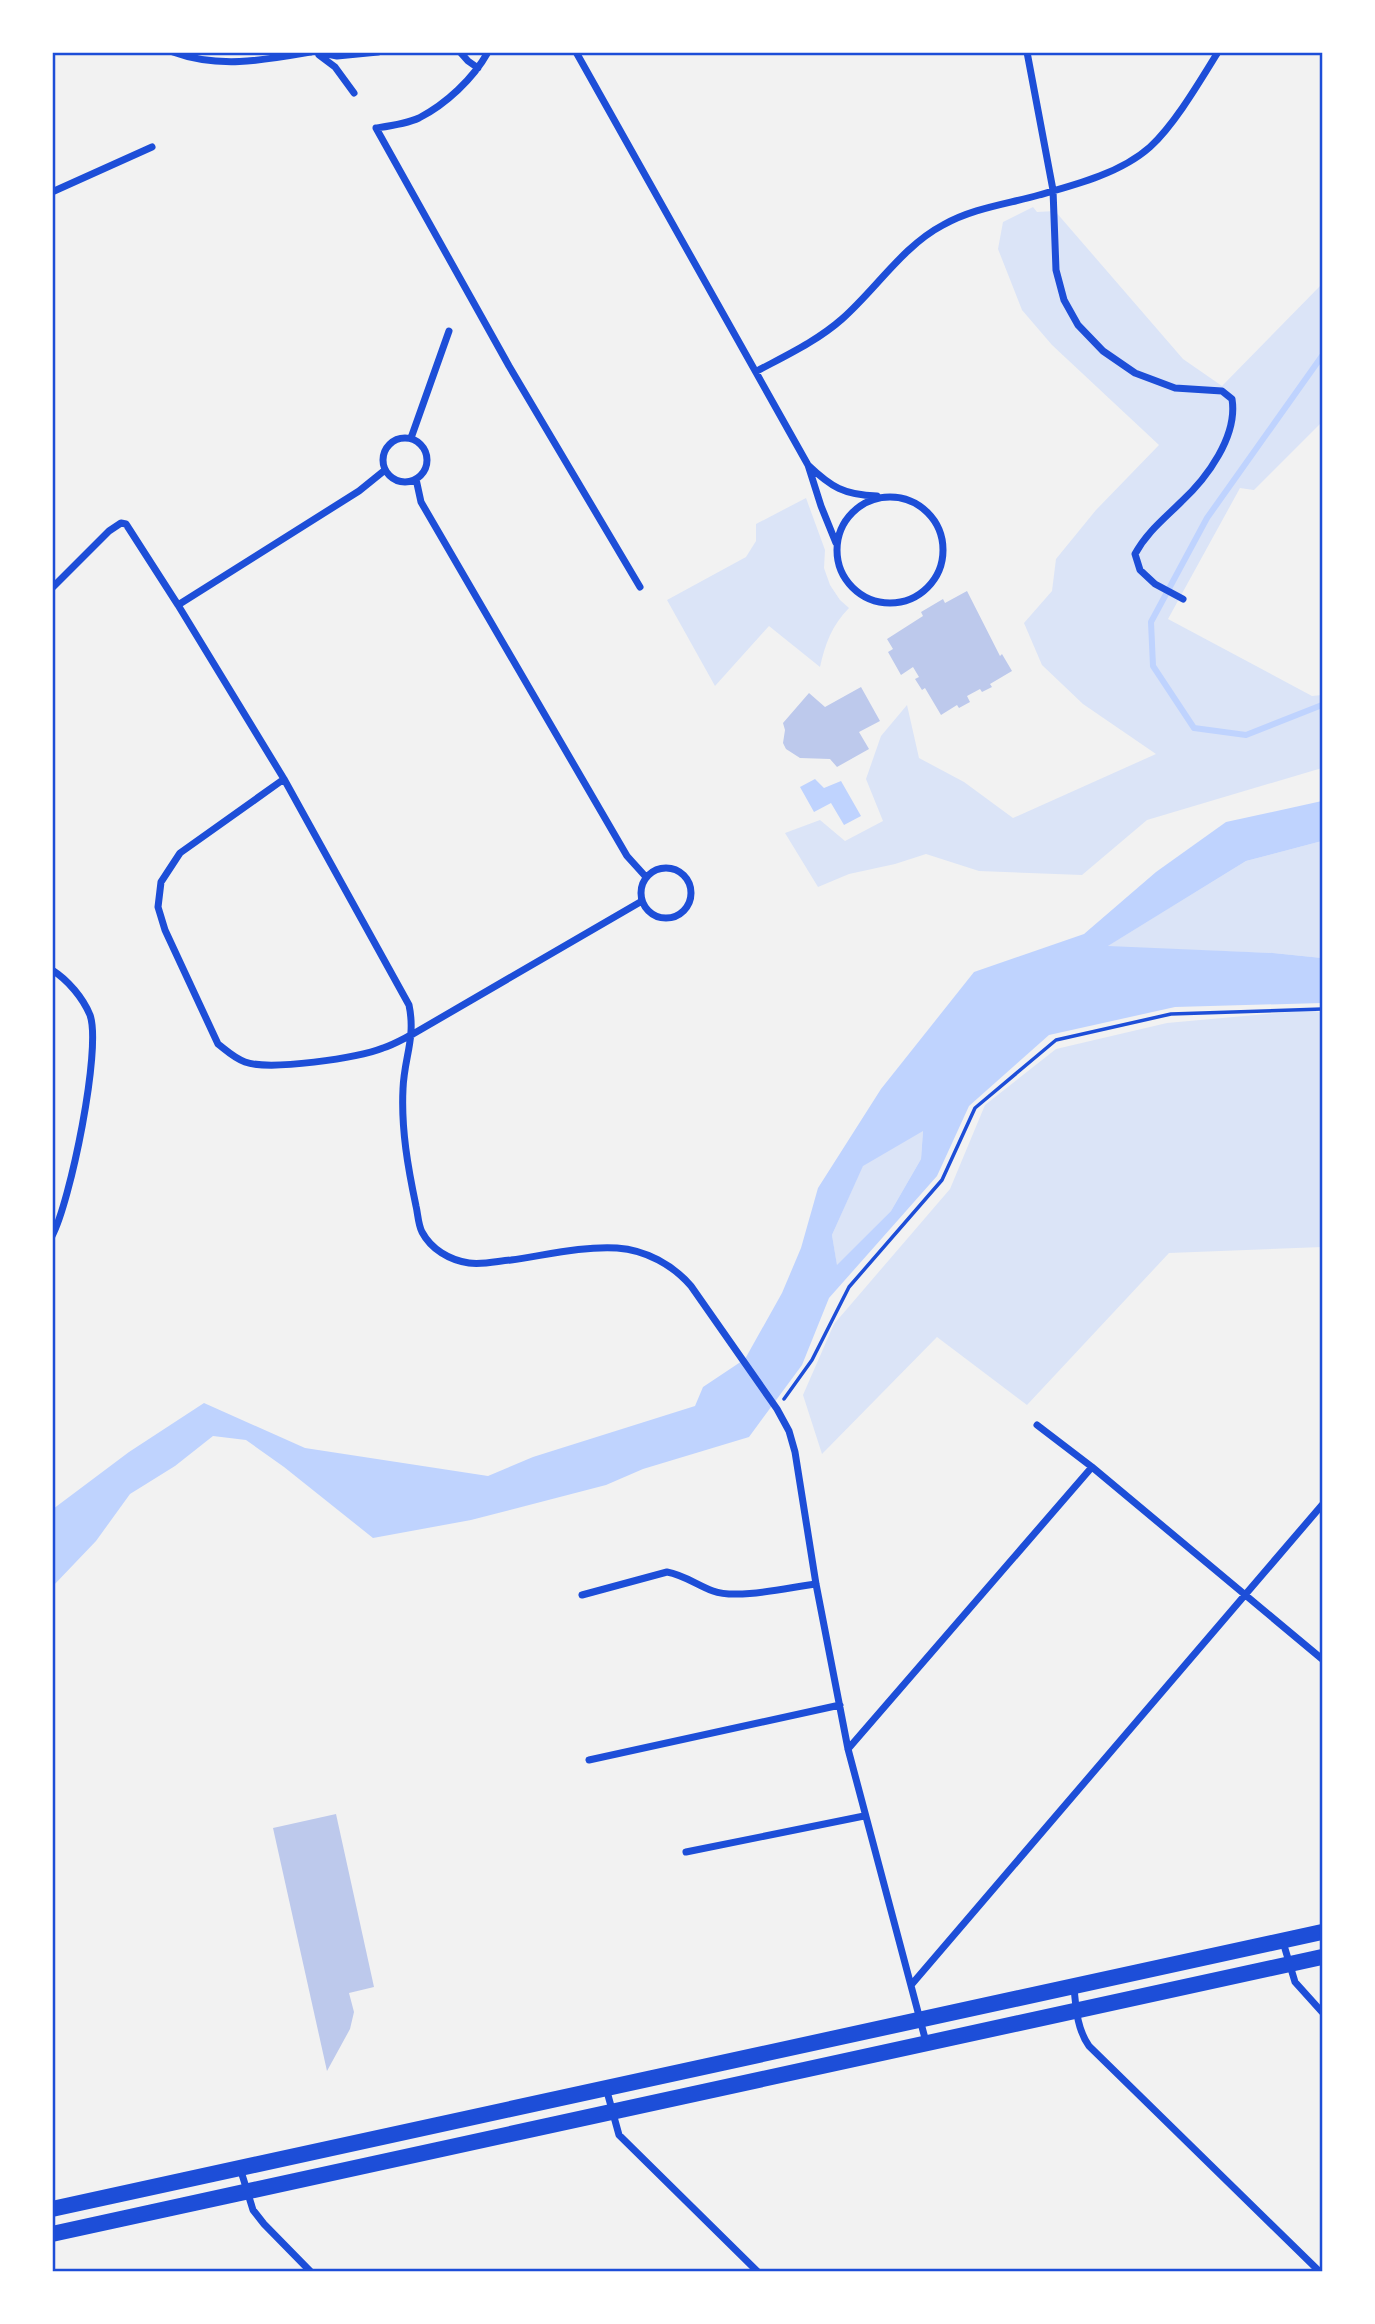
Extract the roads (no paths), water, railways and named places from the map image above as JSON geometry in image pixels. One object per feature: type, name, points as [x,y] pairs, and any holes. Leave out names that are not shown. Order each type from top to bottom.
[{"type":"main road","points":[[52,2209],[1322,1932]]},
{"type":"main road","points":[[52,2234],[1322,1957]]},
{"type":"street","points":[[173,52],[213,62],[264,60],[314,52],[337,56],[378,52]]},
{"type":"street","points":[[314,52],[335,67],[354,93]]},
{"type":"street","points":[[460,52],[478,68]]},
{"type":"street","points":[[488,52],[478,68],[450,97],[418,118],[402,124],[376,128],[509,366],[640,587]]},
{"type":"street","points":[[576,52],[808,465],[836,544],[837,561],[844,577],[855,591],[870,600],[887,603],[904,601],[920,594],[933,582],[941,566],[944,549],[941,532],[932,516],[919,505],[903,498],[866,496],[841,491],[827,483],[808,465]]},
{"type":"street","points":[[1027,52],[1054,190],[1056,270],[1064,300],[1078,325],[1103,351],[1135,373],[1175,388],[1222,391],[1232,400],[1234,412],[1225,443],[1208,471],[1182,501],[1151,530],[1135,554],[1140,570],[1155,584],[1182,599]]},
{"type":"street","points":[[757,371],[822,335],[843,318],[921,240],[941,225],[983,209],[1093,178],[1118,167],[1151,146],[1219,52]]},
{"type":"street","points":[[52,192],[152,147]]},
{"type":"street","points":[[411,438],[449,331]]},
{"type":"street","points":[[411,438],[418,442],[427,454],[426,468],[416,479],[402,482],[395,480],[385,470],[383,456],[386,449],[397,439],[411,438]]},
{"type":"street","points":[[178,605],[359,491],[385,470]]},
{"type":"street","points":[[416,479],[421,502],[628,856],[646,877]]},
{"type":"street","points":[[836,544],[842,526],[852,511],[867,501],[885,496]]},
{"type":"street","points":[[52,588],[109,531],[121,523],[130,528],[284,779],[410,1005],[413,1034],[403,1087],[403,1114],[408,1171],[421,1229],[430,1245],[449,1258],[469,1263],[597,1248],[619,1248],[658,1260],[678,1271],[691,1286],[777,1409],[789,1432],[795,1452],[848,1749],[926,2044]]},
{"type":"street","points":[[284,779],[180,853],[161,882],[158,906],[165,930],[218,1044],[245,1062],[261,1065],[359,1055],[384,1048],[413,1034],[642,901]]},
{"type":"street","points":[[660,868],[677,870],[688,881],[691,897],[683,911],[668,918],[652,914],[642,901],[641,892],[646,877],[660,868]]},
{"type":"street","points":[[52,971],[79,995],[91,1017],[94,1046],[80,1137],[68,1191],[52,1236]]},
{"type":"street","points":[[1037,1425],[1093,1467],[1322,1659]]},
{"type":"street","points":[[848,1749],[1093,1467]]},
{"type":"street","points":[[912,1984],[1322,1505]]},
{"type":"street","points":[[582,1595],[667,1572],[676,1573],[714,1592],[729,1594],[817,1584]]},
{"type":"street","points":[[589,1760],[840,1706]]},
{"type":"street","points":[[687,1853],[864,1816]]},
{"type":"street","points":[[1282,1940],[1288,1965],[1296,1982],[1322,2012]]},
{"type":"street","points":[[1074,1987],[1076,2012],[1089,2046],[1320,2272]]},
{"type":"street","points":[[606,2088],[619,2135],[758,2272]]},
{"type":"street","points":[[240,2168],[253,2210],[311,2272]]},
{"type":"water","points":[[815,779],[824,788],[841,781],[861,816],[844,825],[831,803],[814,812],[800,787]]},
{"type":"water","points":[[1322,801],[1322,841],[1246,861],[1108,946],[1273,953],[1322,958],[1322,1003],[1175,1007],[1049,1035],[969,1106],[937,1176],[829,1298],[802,1365],[749,1437],[643,1469],[606,1485],[471,1520],[373,1538],[246,1440],[213,1436],[175,1466],[130,1494],[96,1541],[53,1586],[53,1509],[129,1452],[204,1403],[305,1448],[488,1476],[533,1457],[695,1406],[703,1387],[745,1359],[782,1293],[801,1248],[818,1188],[881,1089],[974,972],[1084,934],[1156,872],[1226,822]],"holes":[[[923,1131],[921,1159],[891,1211],[837,1265],[832,1235],[863,1166]]]},
{"type":"waterway","points":[[1322,356],[1207,518],[1151,622],[1153,666],[1194,728],[1246,735],[1322,705]]}]
